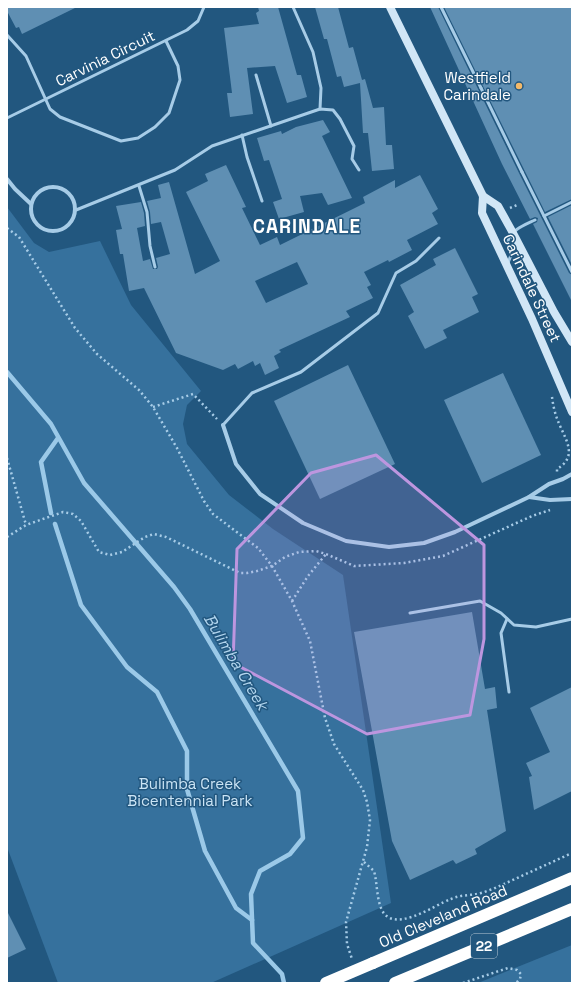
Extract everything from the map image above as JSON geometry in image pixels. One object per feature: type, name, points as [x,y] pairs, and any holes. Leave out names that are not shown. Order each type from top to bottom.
[{"type":"highway","name":"Old Cleveland Road","points":[[326,983],[572,878]]},
{"type":"highway","name":"22","points":[[395,983],[572,908]]},
{"type":"street","name":"Carindale Street","points":[[390,7],[483,196],[482,214],[508,267],[572,412]]},
{"type":"street","points":[[7,179],[31,204]]},
{"type":"street","points":[[49,187],[55,187],[64,189],[70,194],[74,199],[76,210],[73,220],[65,228],[58,231],[50,231],[37,225],[31,215],[31,204],[42,190],[49,187]]},
{"type":"street","name":"Carindale Street","points":[[483,196],[498,206],[554,312],[572,342]]},
{"type":"street","points":[[223,425],[236,464],[260,494],[303,523],[346,541],[389,547],[424,543],[455,532],[529,497],[549,484],[564,480],[572,474]]},
{"type":"street","points":[[529,497],[550,500],[572,499]]},
{"type":"lane","name":"Carvinia Circuit","points":[[7,118],[187,30],[198,21],[204,7]]},
{"type":"lane","points":[[294,7],[314,52],[321,88],[320,109]]},
{"type":"lane","points":[[441,7],[572,272]]},
{"type":"lane","points":[[7,35],[26,56],[50,109],[60,117],[121,141],[138,138],[155,127],[169,113],[180,80],[178,66],[166,41]]},
{"type":"lane","points":[[256,75],[271,126]]},
{"type":"lane","points":[[76,210],[139,186],[174,170],[212,146],[320,109],[333,110],[340,118],[354,146],[352,159],[359,170]]},
{"type":"lane","points":[[242,135],[247,157],[262,202]]},
{"type":"lane","points":[[139,186],[147,212],[150,246],[155,267]]},
{"type":"lane","points":[[544,216],[572,202]]},
{"type":"lane","points":[[508,267],[511,254],[508,242],[513,233],[535,220]]},
{"type":"lane","points":[[223,425],[252,393],[300,372],[378,313],[396,273],[416,262],[439,238]]},
{"type":"lane","points":[[410,613],[480,601],[501,613],[514,625],[536,626],[572,619]]},
{"type":"lane","points":[[507,619],[501,633],[509,692]]},
{"type":"path","points":[[7,228],[20,237],[75,328],[97,354],[140,390],[153,407],[204,501],[213,514],[258,548],[272,566],[292,601],[310,640],[325,718],[334,744],[363,790],[367,802],[370,820],[367,847],[346,922],[347,944],[354,965]]},
{"type":"path","points":[[153,407],[193,394],[223,425]]},
{"type":"path","points":[[7,458],[26,525]]},
{"type":"path","points":[[7,537],[26,525],[63,512],[74,514],[81,521],[99,552],[110,555],[122,552],[145,537],[154,534],[166,537],[240,572],[247,573],[272,566]]},
{"type":"path","points":[[292,601],[308,576],[326,554]]},
{"type":"path","points":[[364,862],[374,871],[380,908],[387,917],[401,920],[409,918],[452,898],[467,894],[480,894],[493,889],[572,853]]},
{"type":"path","points":[[463,983],[508,968],[516,970],[521,974],[520,979],[516,983]]},
{"type":"highlighted area","points":[[376,455],[484,545],[484,639],[470,715],[367,734],[233,663],[237,549],[311,473]]},
{"type":"green space","name":"Bulimba Creek Bicentennial Park","points":[[7,207],[34,243],[49,252],[100,241],[131,305],[201,391],[187,405],[183,424],[187,444],[229,495],[273,529],[343,575],[391,903],[211,983],[58,983],[7,847]]},
{"type":"green space","points":[[572,945],[572,983],[478,983]]},
{"type":"building","points":[[7,7],[77,7],[22,34],[19,27],[16,28],[7,11]]},
{"type":"building","points":[[258,7],[278,7],[297,75],[301,75],[307,97],[287,103],[275,66],[247,68],[253,114],[230,117],[227,93],[232,93],[224,28],[259,24],[256,13],[259,11]]},
{"type":"building","points":[[315,7],[338,7],[349,48],[353,47],[362,80],[365,79],[373,108],[384,107],[386,145],[392,145],[394,169],[372,171],[368,133],[363,133],[360,83],[344,87],[341,76],[337,77],[327,39],[324,39]]},
{"type":"building","points":[[430,7],[438,7],[569,273],[572,275],[572,302],[533,224],[537,222],[538,218],[535,217],[530,219],[502,164]]},
{"type":"building","name":"Westfield Carindale","points":[[444,7],[572,7],[572,199],[545,212]]},
{"type":"building","points":[[323,120],[330,132],[322,136],[352,198],[328,205],[322,193],[300,196],[304,212],[279,219],[273,202],[282,199],[269,160],[264,161],[257,138],[281,131],[282,134],[296,127]]},
{"type":"building","points":[[226,165],[246,207],[242,208],[260,245],[277,237],[280,245],[365,203],[363,197],[395,180],[395,188],[420,175],[438,209],[432,213],[438,224],[407,240],[412,250],[389,262],[388,260],[364,272],[371,285],[367,287],[373,298],[346,311],[350,317],[279,350],[281,352],[274,356],[279,368],[265,375],[260,363],[255,366],[253,361],[238,369],[235,364],[223,370],[176,353],[144,288],[129,291],[123,254],[120,254],[116,230],[122,229],[116,206],[141,202],[145,226],[137,228],[143,261],[150,259],[153,269],[157,269],[156,258],[170,254],[161,222],[151,224],[147,201],[161,198],[158,185],[169,182],[195,274],[220,261],[186,192],[208,181],[205,174]],"holes":[[[297,262],[308,284],[266,303],[255,281]]]},
{"type":"building","points":[[572,205],[572,265],[548,217]]},
{"type":"building","points":[[455,248],[478,294],[472,297],[479,312],[443,330],[447,338],[425,349],[408,316],[414,312],[400,285],[436,265],[433,259]]},
{"type":"building","points":[[348,365],[395,464],[320,499],[274,401]]},
{"type":"building","points":[[503,373],[541,455],[482,483],[444,400]]},
{"type":"building","points":[[472,612],[485,689],[495,687],[497,708],[487,710],[506,831],[475,849],[477,854],[456,864],[453,860],[410,880],[392,841],[354,632]]},
{"type":"building","points":[[572,687],[572,791],[534,810],[529,777],[532,776],[526,763],[550,752],[530,708]]},
{"type":"building","points":[[7,911],[26,949],[7,958]]},
{"type":"waterway","name":"Bulimba Creek","points":[[7,372],[51,424],[84,483],[174,587],[190,609],[298,791],[303,838],[290,854],[260,871],[251,894],[253,943],[282,974],[284,983]]},
{"type":"waterway","points":[[51,513],[41,462],[58,438]]},
{"type":"waterway","points":[[55,524],[81,605],[127,667],[157,692],[187,751],[187,789],[205,851],[236,908],[252,920]]},
{"type":"place","name":"Westfield Carindale","points":[[519,86]]},
{"type":"district","name":"CARINDALE","points":[[307,226]]}]
